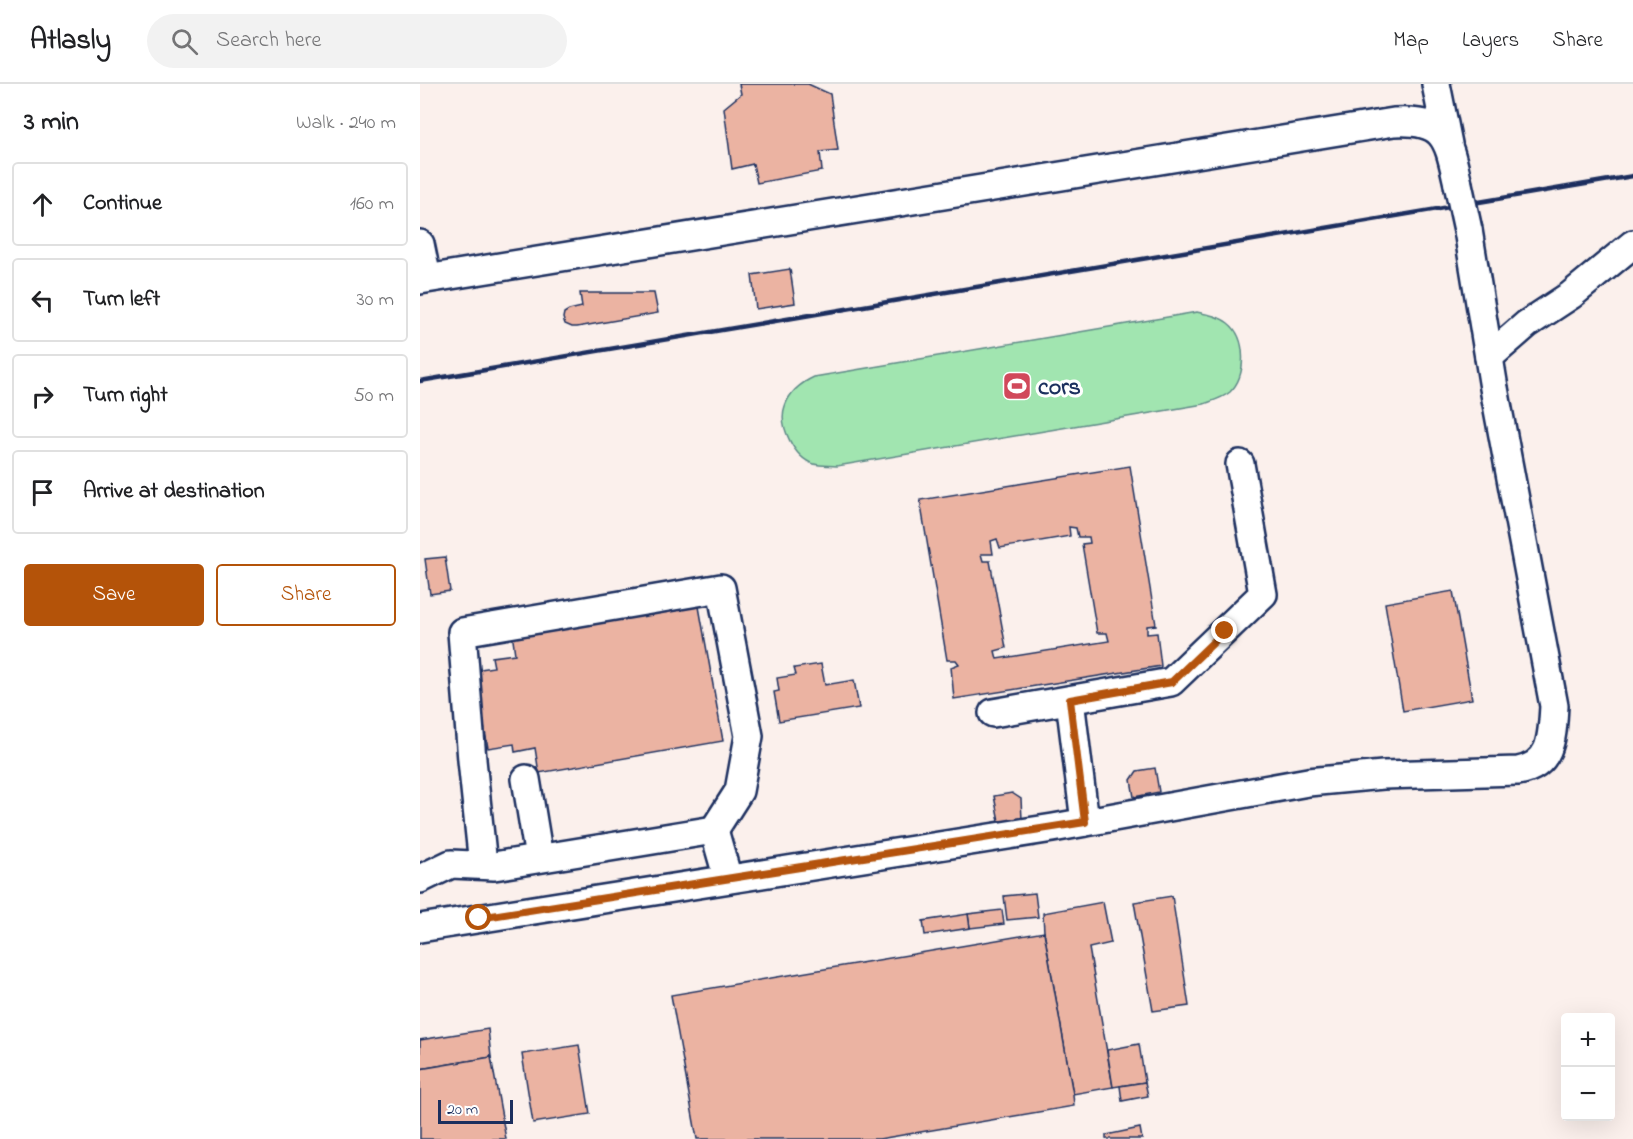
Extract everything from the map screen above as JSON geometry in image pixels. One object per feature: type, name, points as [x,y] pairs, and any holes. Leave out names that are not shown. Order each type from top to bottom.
[{"type":"lane","points":[[420,928],[1085,822],[1308,782],[1383,775],[1518,771],[1528,770],[1537,764],[1545,756],[1550,746],[1554,706],[1489,357],[1468,230],[1436,84]]},
{"type":"lane","points":[[420,244],[424,279],[1386,123],[1410,121],[1430,126],[1445,137],[1448,144]]},
{"type":"lane","points":[[1489,357],[1527,324],[1571,295],[1633,244]]},
{"type":"lane","points":[[993,714],[1172,682],[1263,594],[1240,464]]},
{"type":"lane","points":[[420,879],[451,864],[494,866],[714,830],[739,792],[749,736],[721,588],[462,632],[483,865]]},
{"type":"lane","points":[[1070,700],[1085,822]]},
{"type":"lane","points":[[526,779],[539,858]]},
{"type":"lane","points":[[714,830],[728,879]]},
{"type":"green space","name":"cors","points":[[1197,312],[1217,317],[1228,323],[1239,338],[1242,357],[1242,367],[1236,385],[1221,398],[1204,404],[837,466],[817,465],[807,461],[794,448],[786,431],[783,414],[787,401],[797,388],[814,377]]},
{"type":"building","points":[[739,84],[808,84],[830,94],[838,150],[820,152],[822,171],[757,183],[753,164],[732,169],[724,108],[741,94]]},
{"type":"building","points":[[790,269],[795,303],[756,309],[752,275]]},
{"type":"building","points":[[580,293],[654,293],[658,313],[572,327],[565,324],[564,313],[582,307]]},
{"type":"building","points":[[1130,466],[1156,625],[1147,626],[1147,634],[1157,633],[1161,666],[954,699],[951,667],[959,664],[956,660],[947,660],[920,500]],"holes":[[[1069,527],[1076,528],[1078,537],[1089,537],[1090,543],[1082,544],[1097,633],[1107,633],[1109,641],[997,659],[995,651],[1006,648],[990,561],[983,561],[981,554],[993,554],[991,541],[997,539],[1000,548],[1070,536]]]},
{"type":"building","points":[[445,557],[450,591],[430,594],[425,559]]},
{"type":"building","points":[[1453,591],[1472,699],[1403,711],[1385,603]]},
{"type":"building","points":[[698,601],[723,741],[539,773],[535,748],[515,752],[514,744],[488,748],[474,670],[494,667],[492,657],[515,654],[512,633]]},
{"type":"building","points":[[821,664],[825,685],[854,680],[859,708],[779,721],[774,692],[779,691],[777,678],[796,675],[794,668]]},
{"type":"building","points":[[1155,768],[1159,792],[1134,797],[1131,780],[1137,771]]},
{"type":"building","points":[[1012,793],[1021,799],[1022,820],[999,821],[994,796]]},
{"type":"building","points":[[1035,893],[1038,917],[1007,920],[1004,896]]},
{"type":"building","points":[[1172,896],[1189,1006],[1153,1011],[1134,902]]},
{"type":"building","points":[[1103,902],[1111,943],[1089,948],[1113,1087],[1073,1094],[1044,932],[1043,913]]},
{"type":"building","points":[[1002,910],[1004,924],[970,928],[968,914]]},
{"type":"building","points":[[968,914],[970,928],[925,935],[923,921]]},
{"type":"building","points":[[1044,932],[1074,1106],[879,1139],[697,1139],[671,995]]},
{"type":"building","points":[[488,1029],[491,1057],[420,1069],[420,1040]]},
{"type":"building","points":[[1139,1044],[1145,1082],[1113,1087],[1107,1050]]},
{"type":"building","points":[[579,1045],[590,1114],[533,1123],[522,1054]]},
{"type":"building","points":[[491,1057],[506,1139],[420,1139],[420,1069]]},
{"type":"building","points":[[1145,1082],[1148,1096],[1122,1101],[1120,1086]]},
{"type":"building","points":[[1140,1128],[1142,1139],[1106,1139],[1106,1135]]},
{"type":"railway","points":[[420,381],[1633,176]]},
{"type":"place","name":"cors","points":[[1017,386]]},
{"type":"route","points":[[479,918],[1085,822],[1070,700],[1172,682],[1225,631]]}]
